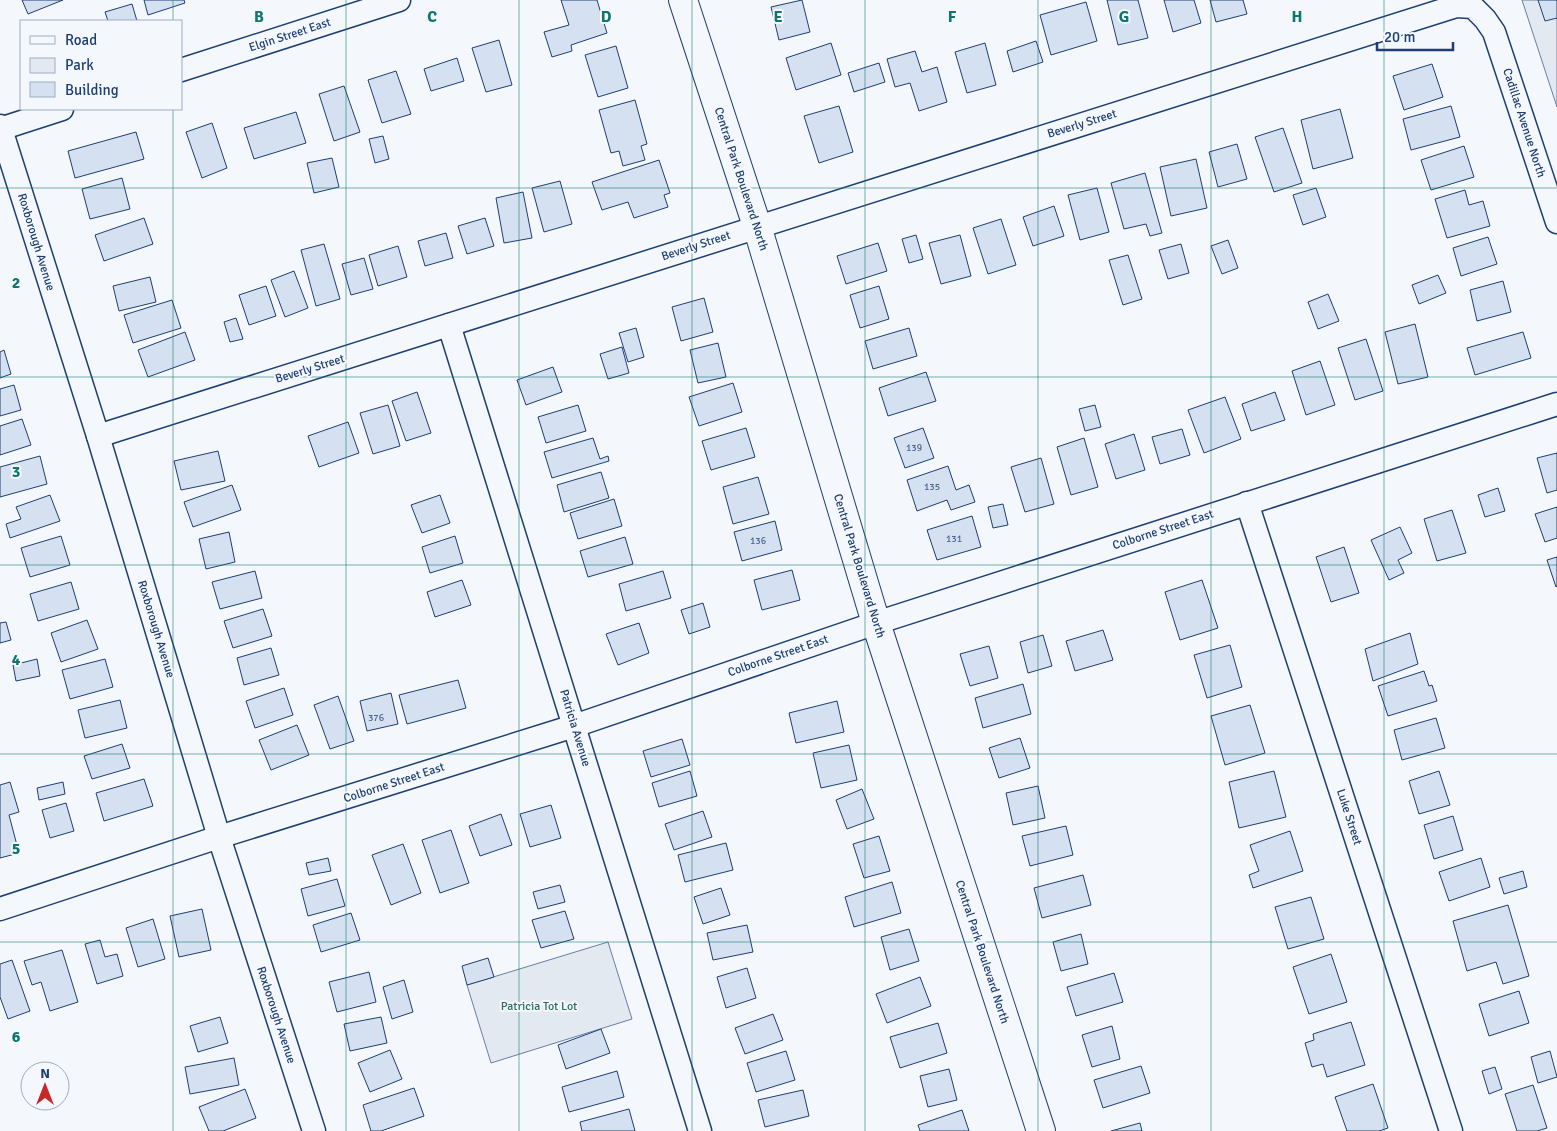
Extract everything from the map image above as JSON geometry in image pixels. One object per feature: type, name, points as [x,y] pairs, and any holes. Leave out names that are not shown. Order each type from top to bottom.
[{"type":"street","name":"Elgin Street East","points":[[182,70],[399,0]]},
{"type":"street","name":"Central Park Boulevard North","points":[[683,0],[757,226],[876,623],[1040,1131]]},
{"type":"street","name":"Cadillac Avenue North","points":[[1352,39],[1456,6],[1473,7],[1494,32],[1557,222]]},
{"type":"street","name":"Beverly Street","points":[[98,436],[1352,39]]},
{"type":"street","points":[[0,128],[59,110]]},
{"type":"street","name":"Roxborough Avenue","points":[[0,128],[98,436],[218,837],[314,1131]]},
{"type":"street","name":"Patricia Avenue","points":[[449,325],[700,1131]]},
{"type":"street","name":"Colborne Street East","points":[[0,909],[218,837],[574,726],[876,623],[1557,404]]},
{"type":"street","name":"Luke Street","points":[[1247,503],[1452,1131]]},
{"type":"green space","points":[[1522,0],[1557,0],[1557,107]]},
{"type":"green space","name":"Patricia Tot Lot","points":[[608,942],[632,1019],[491,1063],[467,985]]},
{"type":"building","points":[[22,0],[63,0],[28,14]]},
{"type":"building","points":[[144,0],[184,0],[185,3],[148,15]]},
{"type":"building","points":[[561,0],[597,0],[607,33],[571,45],[572,51],[552,57],[544,32],[569,25]]},
{"type":"building","points":[[802,0],[810,32],[779,40],[771,7]]},
{"type":"building","points":[[1107,0],[1138,0],[1148,38],[1118,45]]},
{"type":"building","points":[[1164,0],[1194,0],[1201,23],[1173,32]]},
{"type":"building","points":[[1210,0],[1243,0],[1247,14],[1216,22]]},
{"type":"building","points":[[1538,0],[1557,0],[1557,18],[1545,21]]},
{"type":"building","points":[[1086,2],[1097,41],[1051,55],[1040,15]]},
{"type":"building","points":[[132,4],[137,20],[108,20],[105,12]]},
{"type":"building","points":[[499,40],[512,85],[486,92],[472,48]]},
{"type":"building","points":[[1036,41],[1043,62],[1013,72],[1007,51]]},
{"type":"building","points":[[831,43],[841,75],[796,90],[786,58]]},
{"type":"building","points":[[985,43],[996,85],[967,93],[955,52]]},
{"type":"building","points":[[616,46],[628,88],[598,97],[585,55]]},
{"type":"building","points":[[915,51],[922,72],[937,67],[947,102],[919,111],[910,83],[895,87],[887,59]]},
{"type":"building","points":[[457,58],[464,81],[431,91],[424,69]]},
{"type":"building","points":[[879,63],[885,82],[854,92],[848,73]]},
{"type":"building","points":[[1432,64],[1443,97],[1404,110],[1393,76]]},
{"type":"building","points":[[396,71],[411,114],[382,123],[368,80]]},
{"type":"building","points":[[344,86],[360,132],[334,141],[319,94]]},
{"type":"building","points":[[635,100],[647,144],[641,146],[645,160],[623,166],[619,151],[611,153],[599,110]]},
{"type":"building","points":[[839,106],[853,152],[819,163],[804,116]]},
{"type":"building","points":[[1451,106],[1460,137],[1411,150],[1403,119]]},
{"type":"building","points":[[1340,109],[1353,158],[1313,169],[1301,120]]},
{"type":"building","points":[[296,112],[306,143],[254,159],[244,128]]},
{"type":"building","points":[[212,123],[227,168],[202,178],[186,132]]},
{"type":"building","points":[[1283,128],[1302,183],[1274,192],[1255,137]]},
{"type":"building","points":[[136,132],[144,159],[75,178],[68,151]]},
{"type":"building","points":[[383,136],[389,159],[375,163],[369,139]]},
{"type":"building","points":[[1237,144],[1247,179],[1218,187],[1209,152]]},
{"type":"building","points":[[1464,146],[1474,177],[1431,190],[1421,160]]},
{"type":"building","points":[[332,158],[339,187],[314,193],[307,163]]},
{"type":"building","points":[[1196,159],[1207,208],[1171,216],[1160,167]]},
{"type":"building","points":[[659,160],[670,193],[664,195],[668,207],[634,218],[628,202],[602,210],[592,182]]},
{"type":"building","points":[[1145,173],[1162,233],[1150,236],[1146,224],[1124,229],[1111,183]]},
{"type":"building","points":[[122,178],[130,209],[90,219],[82,189]]},
{"type":"building","points":[[560,181],[572,224],[544,232],[532,188]]},
{"type":"building","points":[[1097,188],[1109,232],[1080,240],[1068,195]]},
{"type":"building","points":[[1316,188],[1326,217],[1303,225],[1293,195]]},
{"type":"building","points":[[1465,190],[1469,205],[1483,201],[1490,226],[1447,238],[1435,199]]},
{"type":"building","points":[[523,192],[532,238],[504,243],[496,198]]},
{"type":"building","points":[[1054,206],[1064,236],[1033,246],[1023,217]]},
{"type":"building","points":[[144,218],[153,244],[104,261],[95,235]]},
{"type":"building","points":[[485,218],[494,246],[467,254],[458,226]]},
{"type":"building","points":[[1001,219],[1016,265],[988,274],[973,228]]},
{"type":"building","points":[[446,233],[453,258],[425,266],[418,241]]},
{"type":"building","points":[[916,235],[923,259],[909,263],[902,239]]},
{"type":"building","points":[[960,235],[971,276],[941,284],[929,243]]},
{"type":"building","points":[[1488,237],[1497,264],[1461,276],[1453,248]]},
{"type":"building","points":[[1228,240],[1238,268],[1222,274],[1211,246]]},
{"type":"building","points":[[878,243],[887,271],[846,284],[837,256]]},
{"type":"building","points":[[324,244],[340,299],[316,306],[301,250]]},
{"type":"building","points":[[1181,244],[1189,273],[1168,279],[1159,250]]},
{"type":"building","points":[[398,246],[407,277],[378,286],[369,255]]},
{"type":"building","points":[[1128,255],[1142,299],[1123,305],[1109,260]]},
{"type":"building","points":[[364,258],[373,289],[351,295],[342,264]]},
{"type":"building","points":[[294,271],[308,308],[285,317],[271,280]]},
{"type":"building","points":[[1438,275],[1446,293],[1419,304],[1412,285]]},
{"type":"building","points":[[150,277],[156,302],[119,311],[113,286]]},
{"type":"building","points":[[1503,281],[1511,312],[1477,321],[1470,290]]},
{"type":"building","points":[[266,286],[276,316],[249,325],[239,295]]},
{"type":"building","points":[[879,286],[889,319],[860,328],[850,295]]},
{"type":"building","points":[[1328,294],[1339,321],[1318,329],[1308,302]]},
{"type":"building","points":[[704,298],[713,332],[681,341],[672,307]]},
{"type":"building","points":[[172,300],[181,328],[133,343],[124,315]]},
{"type":"building","points":[[236,318],[243,339],[230,342],[224,322]]},
{"type":"building","points":[[1415,324],[1428,377],[1398,384],[1385,332]]},
{"type":"building","points":[[636,328],[644,357],[628,362],[619,333]]},
{"type":"building","points":[[909,328],[917,356],[873,369],[865,341]]},
{"type":"building","points":[[185,332],[195,360],[148,377],[138,350]]},
{"type":"building","points":[[1523,332],[1531,358],[1475,375],[1467,348]]},
{"type":"building","points":[[1366,339],[1383,391],[1355,400],[1338,348]]},
{"type":"building","points":[[718,343],[726,377],[698,383],[690,350]]},
{"type":"building","points":[[622,347],[629,373],[608,379],[600,354]]},
{"type":"building","points":[[4,350],[11,374],[0,378],[0,352]]},
{"type":"building","points":[[1320,361],[1335,405],[1306,415],[1292,371]]},
{"type":"building","points":[[553,367],[562,392],[526,405],[517,380]]},
{"type":"building","points":[[926,372],[936,401],[888,416],[879,388]]},
{"type":"building","points":[[733,383],[742,412],[699,426],[689,397]]},
{"type":"building","points":[[14,385],[21,410],[0,416],[0,389]]},
{"type":"building","points":[[417,392],[431,433],[406,441],[392,401]]},
{"type":"building","points":[[1275,392],[1285,420],[1251,431],[1242,404]]},
{"type":"building","points":[[1225,397],[1241,439],[1204,453],[1188,410]]},
{"type":"building","points":[[388,405],[400,446],[373,454],[360,413]]},
{"type":"building","points":[[578,405],[586,431],[546,443],[538,417]]},
{"type":"building","points":[[1095,405],[1101,427],[1085,431],[1079,409]]},
{"type":"building","points":[[22,419],[31,445],[0,455],[0,426]]},
{"type":"building","points":[[348,422],[359,453],[319,467],[308,436]]},
{"type":"building","points":[[746,428],[755,457],[711,470],[702,441]]},
{"type":"building","points":[[923,428],[934,458],[905,468],[894,438]]},
{"type":"building","points":[[1182,429],[1190,455],[1160,464],[1152,437]]},
{"type":"building","points":[[1134,434],[1145,470],[1116,479],[1105,444]]},
{"type":"building","points":[[593,438],[600,459],[608,456],[609,461],[552,478],[544,452]]},
{"type":"building","points":[[1084,438],[1098,487],[1071,495],[1057,447]]},
{"type":"building","points":[[218,451],[225,481],[181,490],[174,461]]},
{"type":"building","points":[[1557,453],[1557,490],[1547,493],[1537,458]]},
{"type":"building","points":[[40,456],[47,484],[0,497],[0,467]]},
{"type":"building","points":[[1041,458],[1054,504],[1025,512],[1011,467]]},
{"type":"building","points":[[948,466],[956,490],[969,485],[975,502],[951,510],[947,500],[917,511],[907,480]]},
{"type":"building","points":[[601,472],[609,498],[564,512],[557,485]]},
{"type":"building","points":[[758,477],[769,514],[733,524],[723,487]]},
{"type":"building","points":[[232,485],[241,510],[193,527],[184,502]]},
{"type":"building","points":[[1498,488],[1505,511],[1485,517],[1478,495]]},
{"type":"building","points":[[50,495],[60,521],[10,538],[6,524],[21,519],[16,507]]},
{"type":"building","points":[[440,495],[450,523],[422,533],[411,505]]},
{"type":"building","points":[[614,499],[622,526],[578,539],[570,513]]},
{"type":"building","points":[[1003,504],[1008,525],[993,528],[988,507]]},
{"type":"building","points":[[1557,507],[1557,538],[1545,542],[1535,514]]},
{"type":"building","points":[[1452,510],[1466,553],[1437,561],[1424,519]]},
{"type":"building","points":[[972,516],[981,547],[937,560],[927,530]]},
{"type":"building","points":[[775,521],[782,550],[742,561],[734,532]]},
{"type":"building","points":[[1400,527],[1412,553],[1398,560],[1404,573],[1389,580],[1371,540]]},
{"type":"building","points":[[229,532],[235,562],[206,569],[199,539]]},
{"type":"building","points":[[61,536],[70,565],[30,577],[21,548]]},
{"type":"building","points":[[455,536],[463,563],[430,573],[422,547]]},
{"type":"building","points":[[625,537],[633,564],[588,577],[580,551]]},
{"type":"building","points":[[1344,547],[1359,593],[1331,602],[1316,557]]},
{"type":"building","points":[[1557,557],[1557,586],[1556,587],[1547,560]]},
{"type":"building","points":[[792,570],[800,600],[762,610],[754,580]]},
{"type":"building","points":[[255,571],[262,598],[220,609],[212,582]]},
{"type":"building","points":[[663,571],[671,598],[626,611],[619,584]]},
{"type":"building","points":[[462,580],[471,605],[435,617],[427,592]]},
{"type":"building","points":[[1202,580],[1218,628],[1180,640],[1165,592]]},
{"type":"building","points":[[71,582],[79,609],[38,621],[30,594]]},
{"type":"building","points":[[703,603],[710,627],[689,634],[681,610]]},
{"type":"building","points":[[263,609],[272,636],[233,648],[224,621]]},
{"type":"building","points":[[87,620],[98,649],[61,662],[51,633]]},
{"type":"building","points":[[6,622],[11,640],[0,643],[0,623]]},
{"type":"building","points":[[639,623],[649,653],[618,665],[606,634]]},
{"type":"building","points":[[1103,630],[1113,660],[1075,671],[1066,641]]},
{"type":"building","points":[[1410,633],[1418,664],[1373,681],[1365,649]]},
{"type":"building","points":[[1043,635],[1052,666],[1028,673],[1020,642]]},
{"type":"building","points":[[1230,645],[1242,687],[1207,698],[1194,655]]},
{"type":"building","points":[[989,646],[998,678],[970,686],[960,654]]},
{"type":"building","points":[[271,648],[279,675],[244,685],[237,658]]},
{"type":"building","points":[[37,659],[40,676],[16,681],[13,665]]},
{"type":"building","points":[[105,659],[113,687],[70,699],[62,670]]},
{"type":"building","points":[[1424,671],[1429,686],[1432,685],[1437,701],[1388,716],[1378,686]]},
{"type":"building","points":[[458,680],[466,708],[407,724],[399,695]]},
{"type":"building","points":[[1023,684],[1031,714],[983,728],[975,698]]},
{"type":"building","points":[[284,688],[293,715],[255,728],[246,701]]},
{"type":"building","points":[[391,693],[398,724],[367,731],[360,701]]},
{"type":"building","points":[[338,696],[354,741],[330,749],[314,705]]},
{"type":"building","points":[[120,700],[127,728],[85,738],[78,710]]},
{"type":"building","points":[[837,701],[844,732],[796,743],[789,713]]},
{"type":"building","points":[[1250,705],[1265,753],[1225,765],[1211,716]]},
{"type":"building","points":[[1436,718],[1445,748],[1402,760],[1394,730]]},
{"type":"building","points":[[297,725],[309,755],[271,770],[259,740]]},
{"type":"building","points":[[1020,738],[1030,768],[999,778],[989,748]]},
{"type":"building","points":[[682,739],[690,765],[651,777],[643,751]]},
{"type":"building","points":[[122,744],[130,768],[92,779],[84,756]]},
{"type":"building","points":[[849,745],[857,780],[821,788],[813,753]]},
{"type":"building","points":[[690,771],[697,796],[659,807],[652,783]]},
{"type":"building","points":[[1274,771],[1286,817],[1239,828],[1229,782]]},
{"type":"building","points":[[1439,771],[1450,805],[1419,814],[1409,781]]},
{"type":"building","points":[[144,779],[153,806],[104,821],[96,793]]},
{"type":"building","points":[[10,782],[19,812],[9,815],[19,853],[0,858],[0,785]]},
{"type":"building","points":[[63,782],[65,794],[39,800],[37,788]]},
{"type":"building","points":[[1038,786],[1045,818],[1013,825],[1006,793]]},
{"type":"building","points":[[862,789],[874,819],[847,829],[836,800]]},
{"type":"building","points":[[66,803],[74,831],[50,838],[42,810]]},
{"type":"building","points":[[551,805],[561,838],[530,847],[520,814]]},
{"type":"building","points":[[703,811],[712,837],[674,850],[665,824]]},
{"type":"building","points":[[501,814],[512,845],[480,856],[469,826]]},
{"type":"building","points":[[1453,816],[1463,850],[1434,859],[1424,825]]},
{"type":"building","points":[[1066,826],[1073,855],[1030,866],[1022,836]]},
{"type":"building","points":[[451,830],[469,883],[440,893],[422,840]]},
{"type":"building","points":[[1290,831],[1303,871],[1253,888],[1249,875],[1259,871],[1250,845]]},
{"type":"building","points":[[879,836],[890,871],[864,878],[853,844]]},
{"type":"building","points":[[726,843],[733,870],[685,882],[678,855]]},
{"type":"building","points":[[403,844],[421,893],[391,905],[372,855]]},
{"type":"building","points":[[328,858],[331,871],[309,875],[306,863]]},
{"type":"building","points":[[1481,858],[1490,887],[1449,901],[1439,872]]},
{"type":"building","points":[[1523,871],[1527,887],[1504,894],[1499,878]]},
{"type":"building","points":[[1083,875],[1091,905],[1042,918],[1034,888]]},
{"type":"building","points":[[337,879],[345,906],[308,916],[301,889]]},
{"type":"building","points":[[892,882],[901,913],[854,927],[845,897]]},
{"type":"building","points":[[560,885],[565,902],[538,909],[533,892]]},
{"type":"building","points":[[721,888],[730,915],[703,924],[694,897]]},
{"type":"building","points":[[1311,897],[1324,939],[1288,949],[1275,907]]},
{"type":"building","points":[[1508,905],[1529,976],[1503,984],[1496,962],[1467,971],[1453,921]]},
{"type":"building","points":[[202,909],[211,950],[179,957],[170,916]]},
{"type":"building","points":[[565,911],[574,939],[541,948],[532,920]]},
{"type":"building","points":[[351,913],[360,940],[321,952],[313,925]]},
{"type":"building","points":[[153,919],[165,959],[138,967],[126,928]]},
{"type":"building","points":[[747,925],[753,952],[713,960],[707,933]]},
{"type":"building","points":[[909,929],[919,961],[890,970],[881,937]]},
{"type":"building","points":[[1081,934],[1088,964],[1061,971],[1053,942]]},
{"type":"building","points":[[100,940],[105,957],[117,954],[123,976],[97,984],[85,944]]},
{"type":"building","points":[[62,950],[78,1002],[50,1011],[41,982],[32,985],[24,961]]},
{"type":"building","points":[[1331,954],[1347,1002],[1309,1014],[1293,967]]},
{"type":"building","points":[[488,958],[494,977],[467,985],[462,966]]},
{"type":"building","points":[[12,960],[30,1011],[8,1019],[0,997],[0,964]]},
{"type":"building","points":[[747,968],[756,998],[726,1008],[717,977]]},
{"type":"building","points":[[369,972],[376,1002],[337,1012],[329,982]]},
{"type":"building","points":[[1114,973],[1123,1002],[1076,1016],[1067,987]]},
{"type":"building","points":[[920,977],[931,1006],[887,1023],[876,994]]},
{"type":"building","points":[[404,980],[413,1012],[392,1019],[383,987]]},
{"type":"building","points":[[1519,991],[1529,1023],[1489,1036],[1479,1004]]},
{"type":"building","points":[[773,1014],[783,1040],[745,1054],[735,1028]]},
{"type":"building","points":[[220,1017],[228,1043],[198,1052],[190,1026]]},
{"type":"building","points":[[381,1017],[387,1043],[350,1051],[344,1024]]},
{"type":"building","points":[[1351,1022],[1365,1065],[1327,1077],[1323,1064],[1312,1067],[1305,1043],[1314,1040],[1313,1034]]},
{"type":"building","points":[[938,1023],[947,1053],[900,1068],[890,1037]]},
{"type":"building","points":[[1112,1026],[1120,1059],[1092,1067],[1082,1035]]},
{"type":"building","points":[[601,1029],[610,1053],[566,1069],[558,1045]]},
{"type":"building","points":[[390,1050],[402,1079],[370,1092],[358,1063]]},
{"type":"building","points":[[786,1051],[795,1080],[756,1092],[747,1063]]},
{"type":"building","points":[[1550,1051],[1557,1077],[1538,1083],[1531,1057]]},
{"type":"building","points":[[234,1058],[239,1085],[190,1094],[185,1067]]},
{"type":"building","points":[[1141,1066],[1150,1093],[1103,1108],[1094,1080]]},
{"type":"building","points":[[1495,1067],[1502,1089],[1489,1094],[1482,1071]]},
{"type":"building","points":[[949,1069],[957,1100],[928,1107],[920,1076]]},
{"type":"building","points":[[617,1071],[624,1097],[569,1112],[562,1087]]},
{"type":"building","points":[[1373,1084],[1388,1128],[1379,1131],[1347,1131],[1335,1097]]},
{"type":"building","points":[[1533,1085],[1547,1128],[1537,1131],[1517,1131],[1505,1094]]},
{"type":"building","points":[[414,1088],[424,1116],[381,1131],[371,1131],[363,1105]]},
{"type":"building","points":[[245,1089],[256,1118],[223,1131],[209,1131],[199,1107]]},
{"type":"building","points":[[803,1090],[809,1116],[765,1127],[758,1100]]},
{"type":"building","points":[[629,1109],[635,1131],[582,1131],[580,1122]]},
{"type":"building","points":[[962,1110],[969,1131],[920,1131],[918,1125]]},
{"type":"building","points":[[1140,1123],[1142,1131],[1111,1131]]}]
